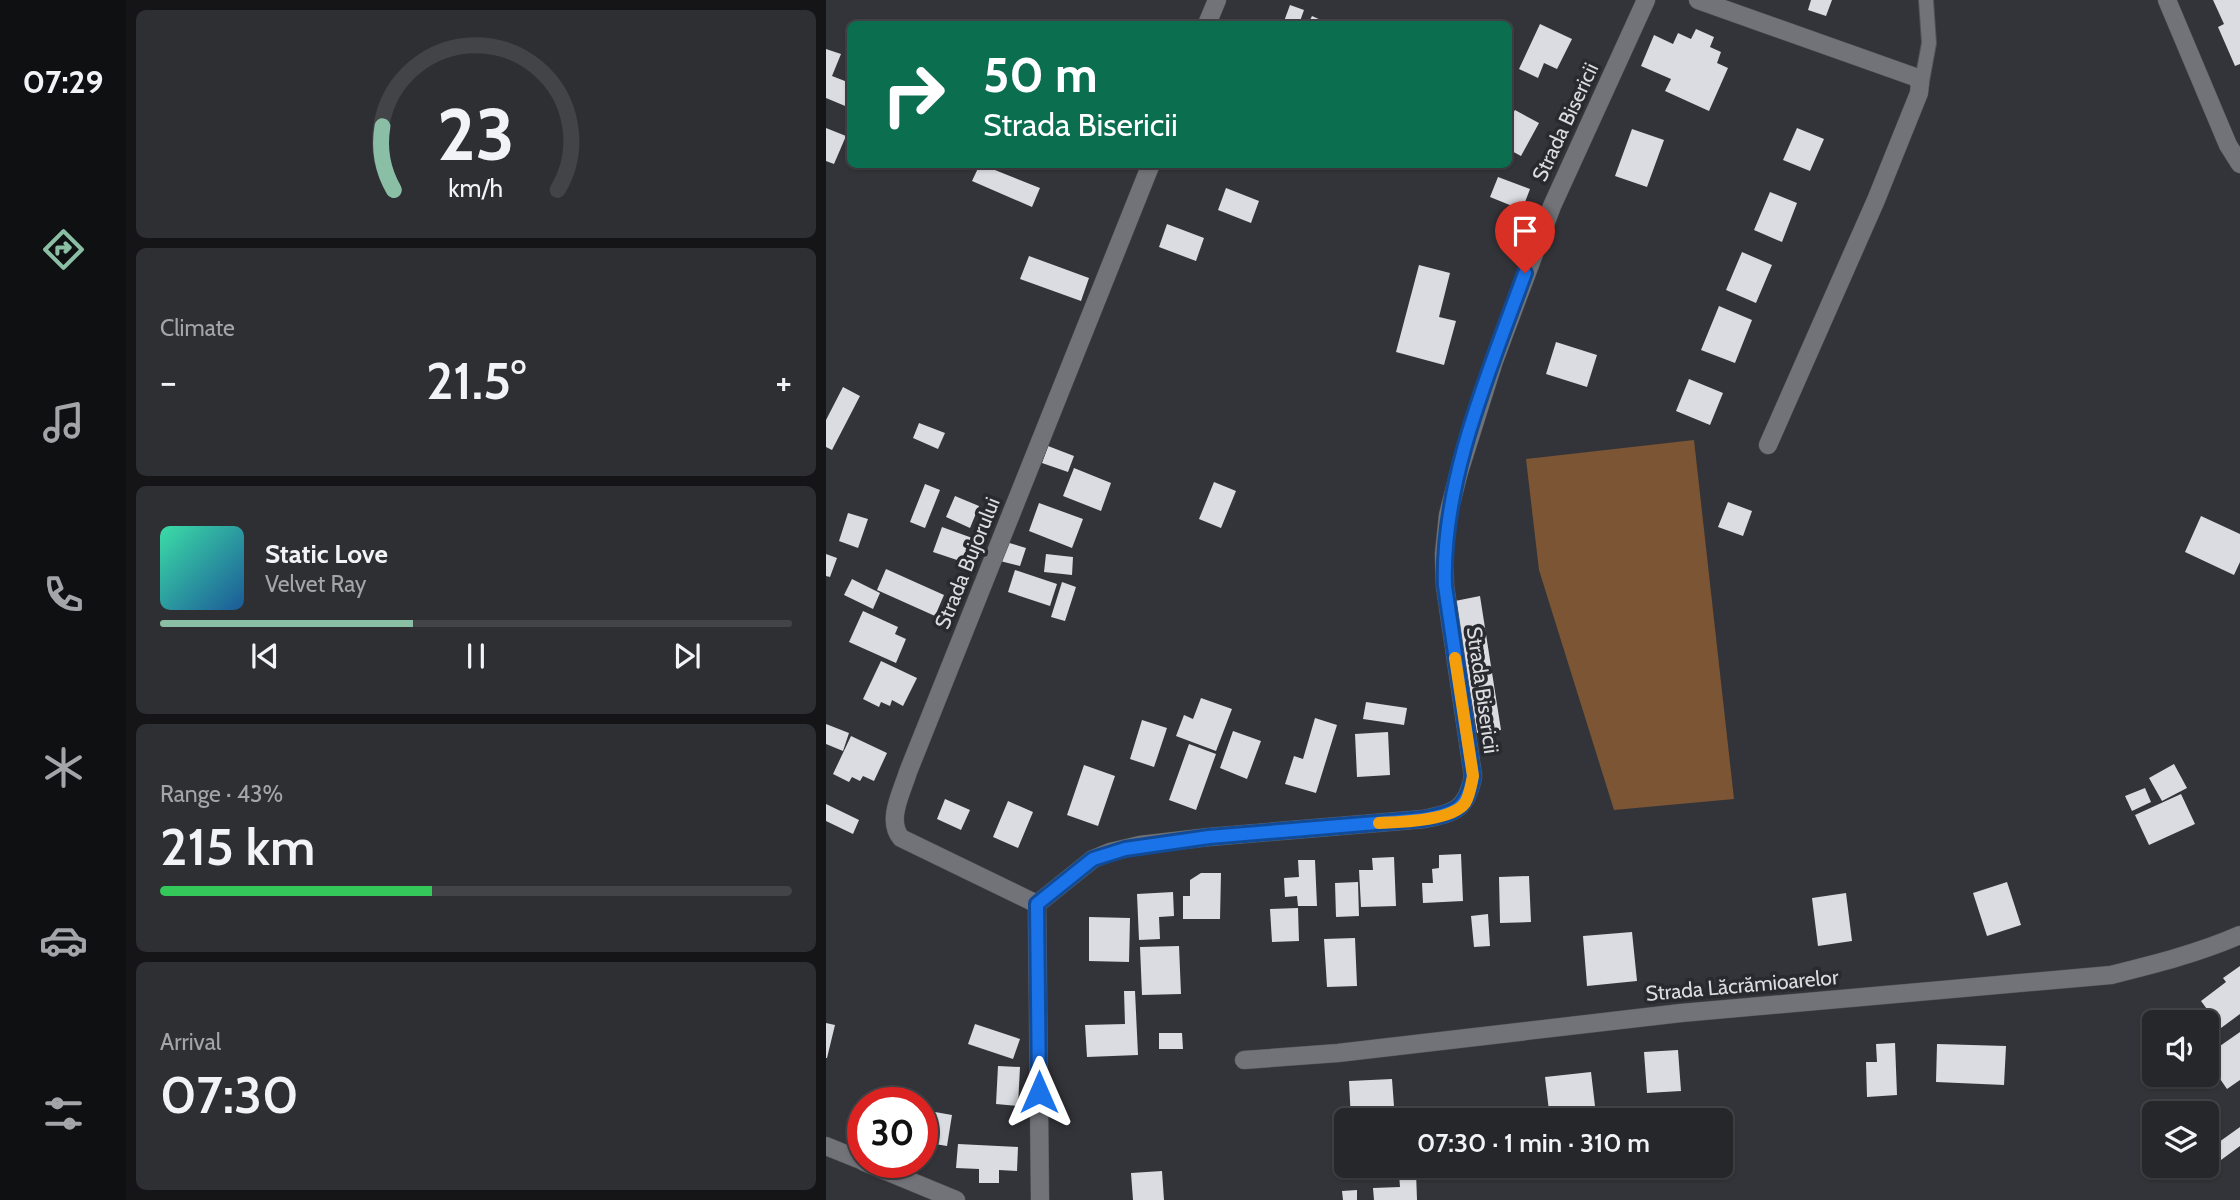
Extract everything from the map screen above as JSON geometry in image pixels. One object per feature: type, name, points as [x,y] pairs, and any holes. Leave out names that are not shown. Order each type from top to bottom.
[{"type":"street","points":[[1208,21],[1217,0]]},
{"type":"street","name":"Strada Bisericii","points":[[1037,904],[1093,859],[1110,852],[1140,845],[1209,837],[1424,819],[1442,816],[1464,804],[1473,776],[1445,586],[1444,554],[1448,515],[1474,420],[1532,255],[1646,0]]},
{"type":"street","points":[[1698,0],[1915,77],[1920,83],[1919,93],[1876,200],[1768,445]]},
{"type":"street","points":[[2167,0],[2228,145],[2240,164]]},
{"type":"street","name":"Strada Bujorului","points":[[1037,904],[901,838],[895,831],[894,820],[908,772],[1149,168]]},
{"type":"street","points":[[1037,904],[1040,1200]]},
{"type":"street","name":"Strada Lăcrămioarelor","points":[[1244,1060],[1338,1053],[1681,1013],[2111,975],[2177,958],[2240,935]]},
{"type":"street","points":[[826,1146],[847,1155]]},
{"type":"street","points":[[903,1178],[956,1200]]},
{"type":"lane","points":[[1919,93],[1929,43],[1926,0]]},
{"type":"shaded area","points":[[1694,440],[1734,799],[1614,810],[1539,570],[1526,459]]},
{"type":"building","points":[[1811,0],[1832,0],[1826,16],[1808,10]]},
{"type":"building","points":[[2213,0],[2240,0],[2240,64],[2235,66],[2218,27],[2224,24]]},
{"type":"building","points":[[1290,5],[1304,10],[1300,21],[1284,21]]},
{"type":"building","points":[[1312,16],[1323,21],[1310,21]]},
{"type":"building","points":[[1540,24],[1572,39],[1557,69],[1544,63],[1538,78],[1519,69]]},
{"type":"building","points":[[1696,29],[1714,37],[1710,47],[1721,52],[1717,63],[1728,68],[1709,111],[1665,91],[1671,79],[1641,66],[1654,35],[1673,44],[1678,33],[1691,39]]},
{"type":"building","points":[[826,49],[841,54],[832,76],[847,82],[847,107],[826,98]]},
{"type":"building","points":[[1515,110],[1539,123],[1521,156],[1512,151],[1512,115]]},
{"type":"building","points":[[826,128],[846,136],[834,164],[826,161]]},
{"type":"building","points":[[1797,128],[1824,139],[1810,171],[1783,160]]},
{"type":"building","points":[[1632,129],[1664,140],[1647,187],[1615,176]]},
{"type":"building","points":[[978,168],[990,168],[1040,188],[1032,207],[972,181]]},
{"type":"building","points":[[1498,177],[1530,189],[1522,210],[1490,197]]},
{"type":"building","points":[[1226,188],[1259,201],[1251,223],[1218,210]]},
{"type":"building","points":[[1770,192],[1797,203],[1782,242],[1754,230]]},
{"type":"building","points":[[1167,224],[1204,238],[1196,261],[1159,247]]},
{"type":"building","points":[[1742,252],[1772,265],[1756,303],[1726,290]]},
{"type":"building","points":[[1029,256],[1089,278],[1081,301],[1020,279]]},
{"type":"building","points":[[1419,265],[1450,273],[1439,317],[1456,321],[1444,365],[1396,352]]},
{"type":"building","points":[[1719,306],[1752,320],[1735,363],[1701,350]]},
{"type":"building","points":[[1556,342],[1597,355],[1587,387],[1546,374]]},
{"type":"building","points":[[1689,379],[1723,393],[1710,425],[1676,411]]},
{"type":"building","points":[[843,387],[860,396],[832,450],[826,447],[826,420]]},
{"type":"building","points":[[919,423],[945,433],[938,449],[913,438]]},
{"type":"building","points":[[1048,446],[1074,456],[1068,472],[1042,463]]},
{"type":"building","points":[[1074,468],[1111,483],[1101,511],[1063,496]]},
{"type":"building","points":[[1214,482],[1236,491],[1221,528],[1199,519]]},
{"type":"building","points":[[925,484],[940,490],[925,528],[910,522]]},
{"type":"building","points":[[955,496],[979,506],[970,528],[946,517]]},
{"type":"building","points":[[1728,502],[1752,511],[1743,536],[1718,527]]},
{"type":"building","points":[[1039,503],[1083,519],[1072,548],[1029,531]]},
{"type":"building","points":[[848,513],[868,519],[858,548],[839,541]]},
{"type":"building","points":[[2201,516],[2240,534],[2240,562],[2234,575],[2185,552]]},
{"type":"building","points":[[942,527],[975,539],[966,563],[933,552]]},
{"type":"building","points":[[1006,542],[1026,548],[1020,566],[1000,561]]},
{"type":"building","points":[[826,554],[837,558],[830,577],[826,576]]},
{"type":"building","points":[[1046,554],[1073,557],[1072,575],[1044,572]]},
{"type":"building","points":[[886,569],[944,595],[935,616],[877,590]]},
{"type":"building","points":[[1015,570],[1057,584],[1050,606],[1008,592]]},
{"type":"building","points":[[852,579],[880,593],[873,609],[844,595]]},
{"type":"building","points":[[1062,582],[1076,587],[1065,621],[1051,617]]},
{"type":"building","points":[[1480,596],[1501,730],[1477,733],[1455,601]]},
{"type":"building","points":[[863,611],[898,627],[895,634],[906,639],[896,663],[849,642]]},
{"type":"building","points":[[881,661],[917,678],[903,706],[892,700],[890,706],[881,702],[879,707],[863,699]]},
{"type":"building","points":[[1201,698],[1232,709],[1216,751],[1176,736],[1184,715],[1193,719]]},
{"type":"building","points":[[1366,702],[1407,708],[1404,725],[1363,719]]},
{"type":"building","points":[[1315,718],[1337,725],[1316,793],[1285,784],[1294,756],[1303,759]]},
{"type":"building","points":[[1142,720],[1167,728],[1154,767],[1130,759]]},
{"type":"building","points":[[826,724],[849,733],[843,751],[826,744]]},
{"type":"building","points":[[1233,731],[1261,741],[1247,779],[1220,768]]},
{"type":"building","points":[[1388,732],[1390,775],[1357,777],[1355,734]]},
{"type":"building","points":[[851,736],[887,753],[874,781],[863,776],[860,781],[852,777],[849,782],[833,774]]},
{"type":"building","points":[[1189,744],[1216,754],[1196,810],[1169,800]]},
{"type":"building","points":[[2174,764],[2187,788],[2162,801],[2149,778]]},
{"type":"building","points":[[1084,765],[1115,776],[1098,826],[1067,815]]},
{"type":"building","points":[[2145,788],[2151,802],[2132,811],[2125,796]]},
{"type":"building","points":[[2181,794],[2195,824],[2149,845],[2135,815]]},
{"type":"building","points":[[945,799],[970,810],[961,830],[937,819]]},
{"type":"building","points":[[1008,801],[1033,812],[1018,848],[993,837]]},
{"type":"building","points":[[826,804],[859,820],[853,834],[826,821]]},
{"type":"building","points":[[1461,854],[1463,901],[1423,903],[1422,883],[1433,883],[1432,869],[1439,868],[1439,855]]},
{"type":"building","points":[[1394,857],[1396,906],[1361,907],[1359,870],[1373,870],[1372,858]]},
{"type":"building","points":[[1298,860],[1315,860],[1317,906],[1298,906],[1297,896],[1285,897],[1284,878],[1299,877]]},
{"type":"building","points":[[1201,873],[1221,873],[1220,919],[1183,919],[1183,896],[1190,896],[1190,880]]},
{"type":"building","points":[[1529,876],[1531,922],[1500,923],[1499,877]]},
{"type":"building","points":[[1358,882],[1359,916],[1336,917],[1335,883]]},
{"type":"building","points":[[2007,882],[2021,925],[1987,936],[1973,893]]},
{"type":"building","points":[[1173,892],[1174,916],[1159,917],[1160,939],[1139,940],[1137,894]]},
{"type":"building","points":[[1846,893],[1852,941],[1818,946],[1812,898]]},
{"type":"building","points":[[1298,908],[1299,941],[1272,942],[1270,909]]},
{"type":"building","points":[[1488,914],[1490,946],[1474,947],[1471,916]]},
{"type":"building","points":[[1089,917],[1130,918],[1129,962],[1089,961]]},
{"type":"building","points":[[1632,932],[1637,981],[1587,986],[1583,936]]},
{"type":"building","points":[[1355,938],[1357,986],[1327,987],[1324,939]]},
{"type":"building","points":[[1179,946],[1181,994],[1142,995],[1140,947]]},
{"type":"building","points":[[2240,966],[2240,1014],[2221,1028],[2219,1010],[2208,1010],[2201,1001],[2226,982],[2223,978]]},
{"type":"building","points":[[1124,991],[1135,991],[1138,1055],[1087,1057],[1085,1025],[1125,1024]]},
{"type":"building","points":[[826,1023],[835,1025],[827,1058],[826,1058]]},
{"type":"building","points":[[975,1024],[1020,1039],[1013,1059],[968,1044]]},
{"type":"building","points":[[2240,1032],[2240,1080],[2227,1089],[2219,1077],[2219,1047]]},
{"type":"building","points":[[1159,1033],[1182,1033],[1183,1049],[1159,1049]]},
{"type":"building","points":[[1895,1043],[1897,1095],[1867,1097],[1866,1062],[1877,1062],[1876,1044]]},
{"type":"building","points":[[1937,1044],[2006,1046],[2004,1085],[1936,1082]]},
{"type":"building","points":[[1678,1050],[1681,1091],[1647,1093],[1644,1052]]},
{"type":"building","points":[[998,1066],[1020,1067],[1018,1106],[996,1104]]},
{"type":"building","points":[[1591,1072],[1595,1106],[1549,1108],[1545,1077]]},
{"type":"building","points":[[1392,1079],[1394,1108],[1350,1108],[1349,1081]]},
{"type":"building","points":[[938,1113],[952,1115],[947,1146],[938,1144]]},
{"type":"building","points":[[2240,1127],[2240,1146],[2221,1160],[2219,1142]]},
{"type":"building","points":[[958,1144],[1018,1147],[1017,1171],[999,1170],[999,1183],[979,1183],[979,1169],[956,1168]]},
{"type":"building","points":[[1162,1171],[1164,1200],[1133,1200],[1131,1173]]},
{"type":"building","points":[[1399,1178],[1416,1178],[1417,1200],[1374,1200],[1373,1188],[1400,1187]]},
{"type":"building","points":[[1357,1190],[1357,1200],[1343,1200],[1342,1191]]},
{"type":"slow traffic","points":[[1379,823],[1442,816],[1464,804],[1470,792],[1473,776],[1455,658]]},
{"type":"route","points":[[1039,1092],[1037,904],[1093,859],[1110,852],[1163,842],[1424,819],[1442,816],[1464,804],[1473,776],[1445,586],[1444,554],[1448,515],[1474,420],[1525,273]]}]
